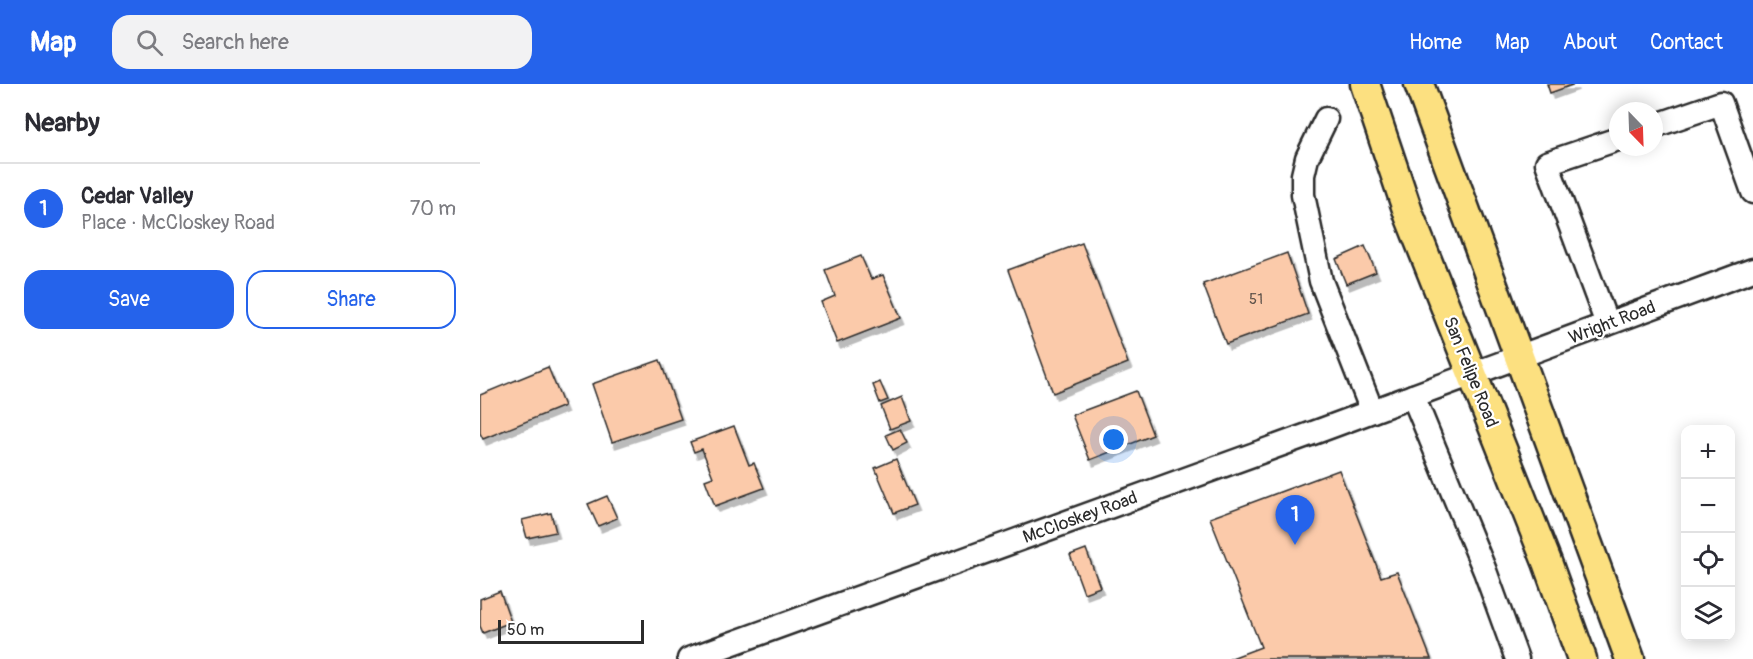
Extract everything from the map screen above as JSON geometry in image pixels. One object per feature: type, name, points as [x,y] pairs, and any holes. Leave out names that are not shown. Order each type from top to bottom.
[{"type":"main road","name":"San Felipe Road","points":[[1365,84],[1409,215],[1547,562],[1582,659]]},
{"type":"main road","points":[[1419,84],[1630,659]]},
{"type":"street","points":[[1663,123],[1721,103],[1753,192]]},
{"type":"street","points":[[1326,119],[1307,158],[1303,175],[1304,195],[1321,281],[1372,411]]},
{"type":"street","points":[[1607,324],[1547,163],[1609,141]]},
{"type":"street","name":"Wright Road","points":[[1471,374],[1753,270]]},
{"type":"street","name":"McCloskey Road","points":[[689,659],[1471,374]]},
{"type":"street","points":[[1413,396],[1485,571],[1517,659]]},
{"type":"building","points":[[1547,84],[1575,84],[1550,93]]},
{"type":"building","points":[[1082,243],[1128,363],[1053,393],[1008,270]]},
{"type":"building","points":[[1365,246],[1376,272],[1346,284],[1336,259]]},
{"type":"building","points":[[1287,253],[1308,314],[1226,344],[1203,284]]},
{"type":"building","points":[[861,256],[871,279],[883,275],[901,318],[837,343],[821,302],[835,296],[825,270]]},
{"type":"building","points":[[660,360],[681,419],[612,442],[592,384]]},
{"type":"building","points":[[548,367],[564,406],[483,439],[480,433],[480,395]]},
{"type":"building","points":[[880,382],[888,400],[880,403],[873,385]]},
{"type":"building","points":[[1136,391],[1153,435],[1090,460],[1072,415]]},
{"type":"building","points":[[902,397],[911,421],[890,429],[881,406]]},
{"type":"building","points":[[734,426],[749,465],[754,463],[764,488],[715,506],[705,480],[713,477],[702,449],[694,452],[690,442]]},
{"type":"building","points":[[900,429],[907,443],[893,450],[886,435]]},
{"type":"building","points":[[896,459],[915,505],[894,513],[875,468]]},
{"type":"building","points":[[1339,470],[1381,577],[1397,572],[1431,659],[1229,659],[1261,647],[1210,518]]},
{"type":"building","points":[[607,496],[617,518],[598,526],[588,504]]},
{"type":"building","points":[[551,513],[556,532],[527,538],[522,520]]},
{"type":"building","points":[[1086,549],[1100,587],[1084,593],[1070,555]]},
{"type":"building","points":[[500,591],[511,622],[483,633],[480,626],[480,599]]},
{"type":"place","name":"Cedar Valley","points":[[1295,545]]}]
